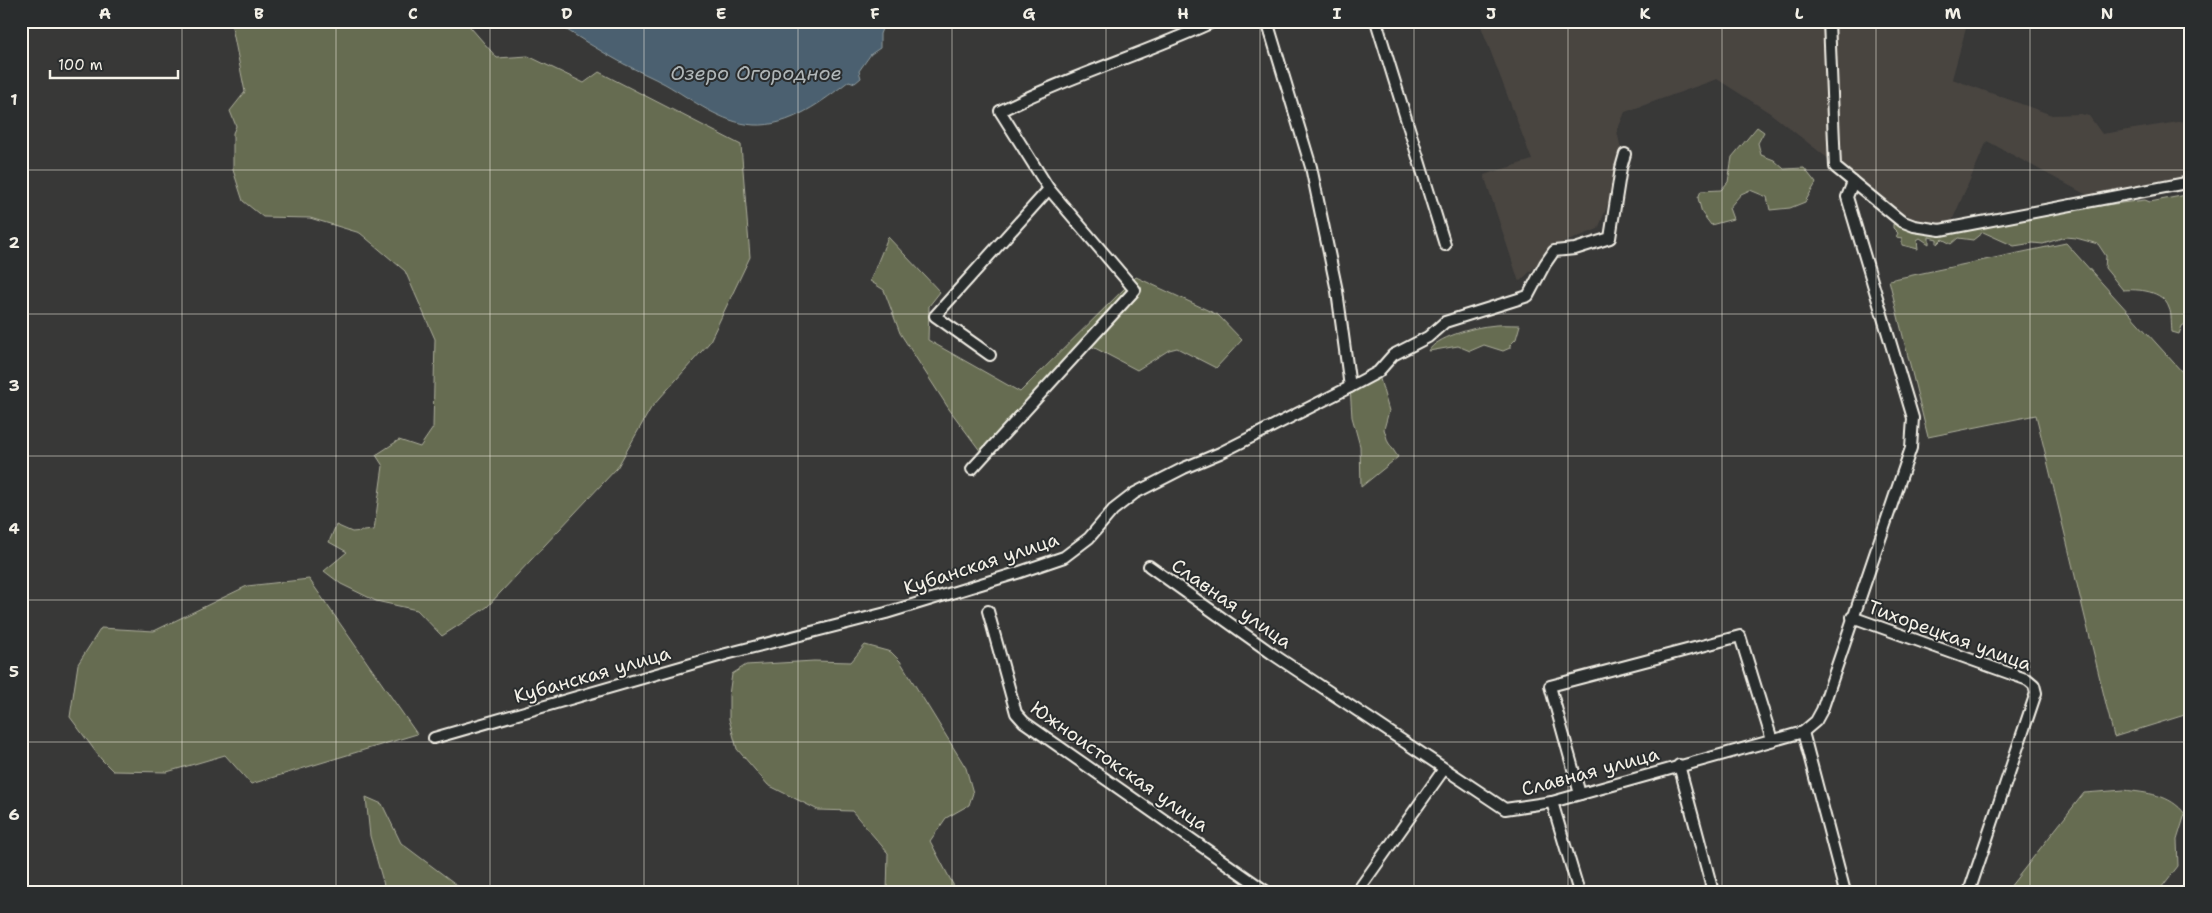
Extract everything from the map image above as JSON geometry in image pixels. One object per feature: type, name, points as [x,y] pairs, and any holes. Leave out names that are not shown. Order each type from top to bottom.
[{"type":"street","points":[[972,469],[1135,290],[1049,189],[1000,111],[1043,89],[1122,61],[1214,21]]},
{"type":"street","points":[[1267,21],[1311,168],[1337,291],[1350,388]]},
{"type":"street","points":[[1376,21],[1445,245]]},
{"type":"street","points":[[1829,21],[1835,167],[1901,221],[1914,226],[1940,230],[2191,182]]},
{"type":"street","name":"Кубанская улица","points":[[434,738],[740,650],[886,613],[1064,557],[1088,538],[1113,510],[1135,494],[1184,468],[1220,453],[1350,388],[1378,372],[1393,355],[1428,337],[1445,322],[1528,296],[1554,251],[1576,248],[1610,238],[1620,168],[1626,154]]},
{"type":"street","points":[[1845,892],[1803,732],[1816,721],[1822,710],[1911,448],[1913,418],[1847,197],[1853,182]]},
{"type":"street","points":[[990,355],[935,316],[1049,189]]},
{"type":"street","name":"Славная улица","points":[[1149,566],[1274,655],[1505,809],[1552,802],[1803,732]]},
{"type":"street","name":"Южноистокская улица","points":[[988,610],[1016,713],[1024,722],[1267,892]]},
{"type":"street","name":"Тихорецкая улица","points":[[1852,618],[2028,680],[2034,685],[2036,693],[1969,892]]},
{"type":"street","points":[[1580,794],[1550,686],[1740,636],[1772,740]]},
{"type":"street","points":[[1679,766],[1713,892]]},
{"type":"street","points":[[1357,892],[1444,769]]},
{"type":"street","points":[[1552,802],[1579,892]]},
{"type":"shaded area","points":[[1479,21],[1968,21],[1952,79],[2052,115],[2081,114],[2089,116],[2102,134],[2191,120],[2191,176],[2094,199],[1987,141],[1951,223],[1923,226],[1909,222],[1770,113],[1717,79],[1625,112],[1617,131],[1621,149],[1611,197],[1598,229],[1558,245],[1519,282],[1484,175],[1532,160]]},
{"type":"green space","points":[[234,21],[465,21],[497,58],[528,56],[584,83],[599,72],[741,145],[750,257],[709,343],[651,408],[617,468],[487,607],[442,636],[417,610],[376,601],[341,584],[324,571],[347,552],[329,542],[336,525],[352,532],[374,530],[383,466],[376,455],[399,440],[420,447],[433,428],[435,339],[405,271],[360,233],[310,218],[263,217],[243,201],[233,170],[233,133],[236,126],[230,111],[245,92],[232,27]]},
{"type":"green space","points":[[1757,127],[1764,132],[1758,143],[1761,155],[1774,160],[1784,169],[1804,168],[1816,183],[1805,202],[1790,208],[1770,210],[1767,197],[1750,190],[1741,194],[1729,208],[1733,219],[1711,225],[1702,213],[1698,198],[1701,191],[1721,190],[1728,182],[1732,157]]},
{"type":"green space","points":[[2191,194],[2191,324],[2187,323],[2182,326],[2179,334],[2172,332],[2170,310],[2161,297],[2149,292],[2123,290],[2105,268],[2106,256],[2098,244],[2065,237],[2043,244],[2033,243],[2014,246],[1983,232],[1973,240],[1958,238],[1951,244],[1942,239],[1937,244],[1937,239],[1929,237],[1929,244],[1920,238],[1917,240],[1918,249],[1902,245],[1902,238],[1896,237],[1898,233],[1893,228],[1893,224],[1898,224],[1940,234],[2075,209],[2145,200],[2150,202]]},
{"type":"green space","points":[[888,237],[940,292],[929,306],[928,340],[1020,392],[1136,277],[1218,315],[1242,340],[1216,368],[1177,348],[1169,350],[1137,370],[1091,346],[981,452],[949,409],[900,333],[884,290],[870,281]]},
{"type":"green space","points":[[2066,243],[2183,373],[2191,393],[2191,713],[2114,737],[2036,415],[1928,437],[1889,280]]},
{"type":"green space","points":[[1492,325],[1520,325],[1516,339],[1510,345],[1510,348],[1503,351],[1484,345],[1470,351],[1458,346],[1429,351],[1438,342],[1465,331]]},
{"type":"green space","points":[[1378,372],[1389,411],[1384,429],[1388,442],[1398,457],[1361,487],[1360,446],[1352,417],[1350,387]]},
{"type":"green space","points":[[309,579],[417,734],[251,784],[225,755],[167,772],[113,771],[101,759],[70,717],[78,664],[101,628],[154,631],[247,586]]},
{"type":"green space","points":[[865,645],[891,652],[900,661],[966,768],[973,793],[969,805],[946,818],[930,841],[957,892],[887,892],[888,853],[852,811],[818,810],[768,785],[737,749],[729,719],[729,695],[732,674],[746,665],[814,661],[851,662]]},
{"type":"green space","points":[[2124,790],[2165,798],[2179,807],[2185,814],[2177,840],[2178,866],[2158,892],[2006,892],[2084,793]]},
{"type":"green space","points":[[366,797],[382,804],[401,843],[457,885],[460,892],[386,892],[370,836]]},
{"type":"water","name":"Озеро Огородное","points":[[553,21],[885,21],[880,34],[880,48],[871,54],[859,71],[861,78],[855,83],[849,81],[828,97],[793,117],[767,125],[754,125],[730,120],[708,110],[665,84],[606,54]]}]
